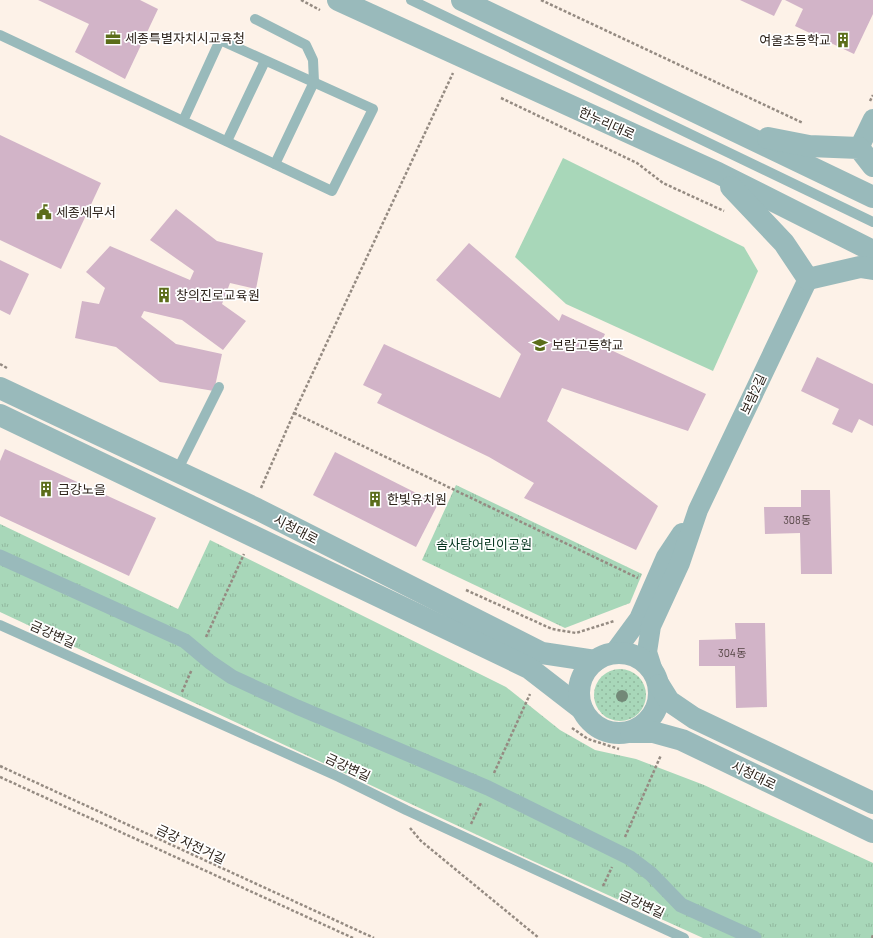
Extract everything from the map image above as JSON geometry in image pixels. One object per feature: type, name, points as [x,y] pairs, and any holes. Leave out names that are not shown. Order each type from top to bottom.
[{"type":"street","points":[[462,0],[873,197]]},
{"type":"street","name":"한누리대로","points":[[330,5],[718,173],[873,251]]},
{"type":"street","points":[[859,148],[873,119]]},
{"type":"street","points":[[741,134],[809,146],[859,148],[873,166]]},
{"type":"street","points":[[718,173],[762,217],[784,243],[808,279],[860,267],[873,268]]},
{"type":"street","name":"보람2길","points":[[656,678],[647,652],[651,626],[680,563],[698,510],[808,279]]},
{"type":"street","name":"시청대로","points":[[0,388],[257,509],[542,653],[604,657]]},
{"type":"street","name":"시청대로","points":[[0,415],[529,668],[582,709]]},
{"type":"street","name":"보람2길","points":[[604,657],[639,619],[666,557],[698,510]]},
{"type":"street","points":[[0,557],[185,641],[232,677],[297,707],[488,788],[630,858],[652,874],[681,906],[754,938]]},
{"type":"street","points":[[629,654],[642,661],[656,678],[659,700],[654,714],[644,725],[631,732],[617,734],[602,730],[590,722],[582,709],[579,696],[580,683],[586,671],[604,657],[629,654]]},
{"type":"street","name":"시청대로","points":[[656,678],[669,701],[694,718],[873,803]]},
{"type":"street","name":"시청대로","points":[[631,732],[653,732],[682,740],[873,832]]},
{"type":"lane","points":[[411,0],[873,222]]},
{"type":"lane","points":[[256,19],[306,45],[313,60],[314,82],[275,164]]},
{"type":"lane","points":[[0,35],[182,121],[227,141],[332,191],[373,109],[220,40],[182,121]]},
{"type":"lane","points":[[227,141],[265,61]]},
{"type":"lane","points":[[177,471],[219,387]]},
{"type":"lane","name":"금강변길","points":[[0,625],[339,777],[406,810],[684,938]]},
{"type":"path","points":[[301,0],[330,5]]},
{"type":"path","points":[[541,0],[809,126]]},
{"type":"path","points":[[445,72],[459,79]]},
{"type":"path","points":[[260,490],[294,413],[452,76]]},
{"type":"path","points":[[495,96],[638,163],[663,183],[725,211]]},
{"type":"path","points":[[0,364],[14,371]]},
{"type":"path","points":[[294,413],[645,581]]},
{"type":"path","points":[[254,486],[265,492]]},
{"type":"path","points":[[176,705],[245,550]]},
{"type":"path","points":[[464,589],[552,629],[576,633],[616,620]]},
{"type":"path","points":[[466,838],[538,675]]},
{"type":"path","points":[[598,898],[670,737]]},
{"type":"path","name":"금강 자전거길","points":[[0,766],[374,938]]},
{"type":"path","points":[[0,777],[353,938]]},
{"type":"path","points":[[406,810],[411,830],[421,841],[539,938]]},
{"type":"green space","points":[[563,158],[744,247],[758,271],[713,371],[566,304],[515,257]]},
{"type":"green space","name":"솜사탕어린이공원","points":[[456,485],[642,574],[630,603],[565,628],[422,560]]},
{"type":"green space","points":[[0,524],[178,609],[210,540],[506,687],[560,730],[595,750],[636,759],[704,785],[873,863],[873,938],[703,938],[535,862],[0,612]]},
{"type":"green space","points":[[620,669],[630,671],[638,677],[644,685],[646,695],[644,705],[638,713],[630,719],[620,721],[610,719],[602,713],[596,705],[594,695],[596,685],[602,677],[610,671]]},
{"type":"building","name":"세종특별자치시교육청","points":[[38,0],[140,0],[158,9],[125,79],[75,52],[89,24]]},
{"type":"building","name":"여울초등학교","points":[[740,0],[782,0],[774,16]]},
{"type":"building","name":"여울초등학교","points":[[785,0],[873,0],[873,14],[854,54],[795,26],[803,9]]},
{"type":"building","name":"세종세무서","points":[[0,135],[101,183],[61,269],[0,240]]},
{"type":"building","name":"창의진로교육원","points":[[176,209],[217,241],[263,253],[256,289],[230,283],[222,304],[246,321],[223,350],[182,320],[144,311],[141,317],[176,344],[222,354],[214,391],[160,382],[116,347],[75,338],[82,301],[99,304],[105,288],[86,272],[110,246],[190,280],[194,271],[150,240]]},
{"type":"building","points":[[469,243],[559,321],[562,314],[605,334],[600,345],[706,394],[688,431],[562,388],[547,421],[658,506],[636,550],[524,498],[534,483],[489,457],[377,403],[382,394],[363,385],[384,344],[500,398],[521,354],[436,280]]},
{"type":"building","points":[[0,260],[29,274],[10,315],[0,310]]},
{"type":"building","points":[[817,357],[873,384],[873,426],[859,419],[852,433],[832,424],[839,409],[801,391]]},
{"type":"building","name":"금강노을","points":[[5,449],[156,518],[129,576],[0,516],[0,461]]},
{"type":"building","name":"한빛유치원","points":[[335,452],[438,504],[416,547],[313,495]]},
{"type":"building","points":[[801,490],[830,490],[832,574],[801,574],[800,533],[765,534],[764,507],[801,507]]},
{"type":"building","points":[[735,623],[765,623],[767,707],[736,708],[735,666],[699,666],[699,640],[736,639]]},
{"type":"place","name":"세종특별자치시교육청","points":[[113,38]]},
{"type":"place","name":"여울초등학교","points":[[843,40]]},
{"type":"place","name":"세종세무서","points":[[44,212]]},
{"type":"place","name":"창의진로교육원","points":[[164,295]]},
{"type":"place","name":"보람고등학교","points":[[540,345]]},
{"type":"place","name":"금강노을","points":[[46,489]]},
{"type":"place","name":"한빛유치원","points":[[375,499]]}]
